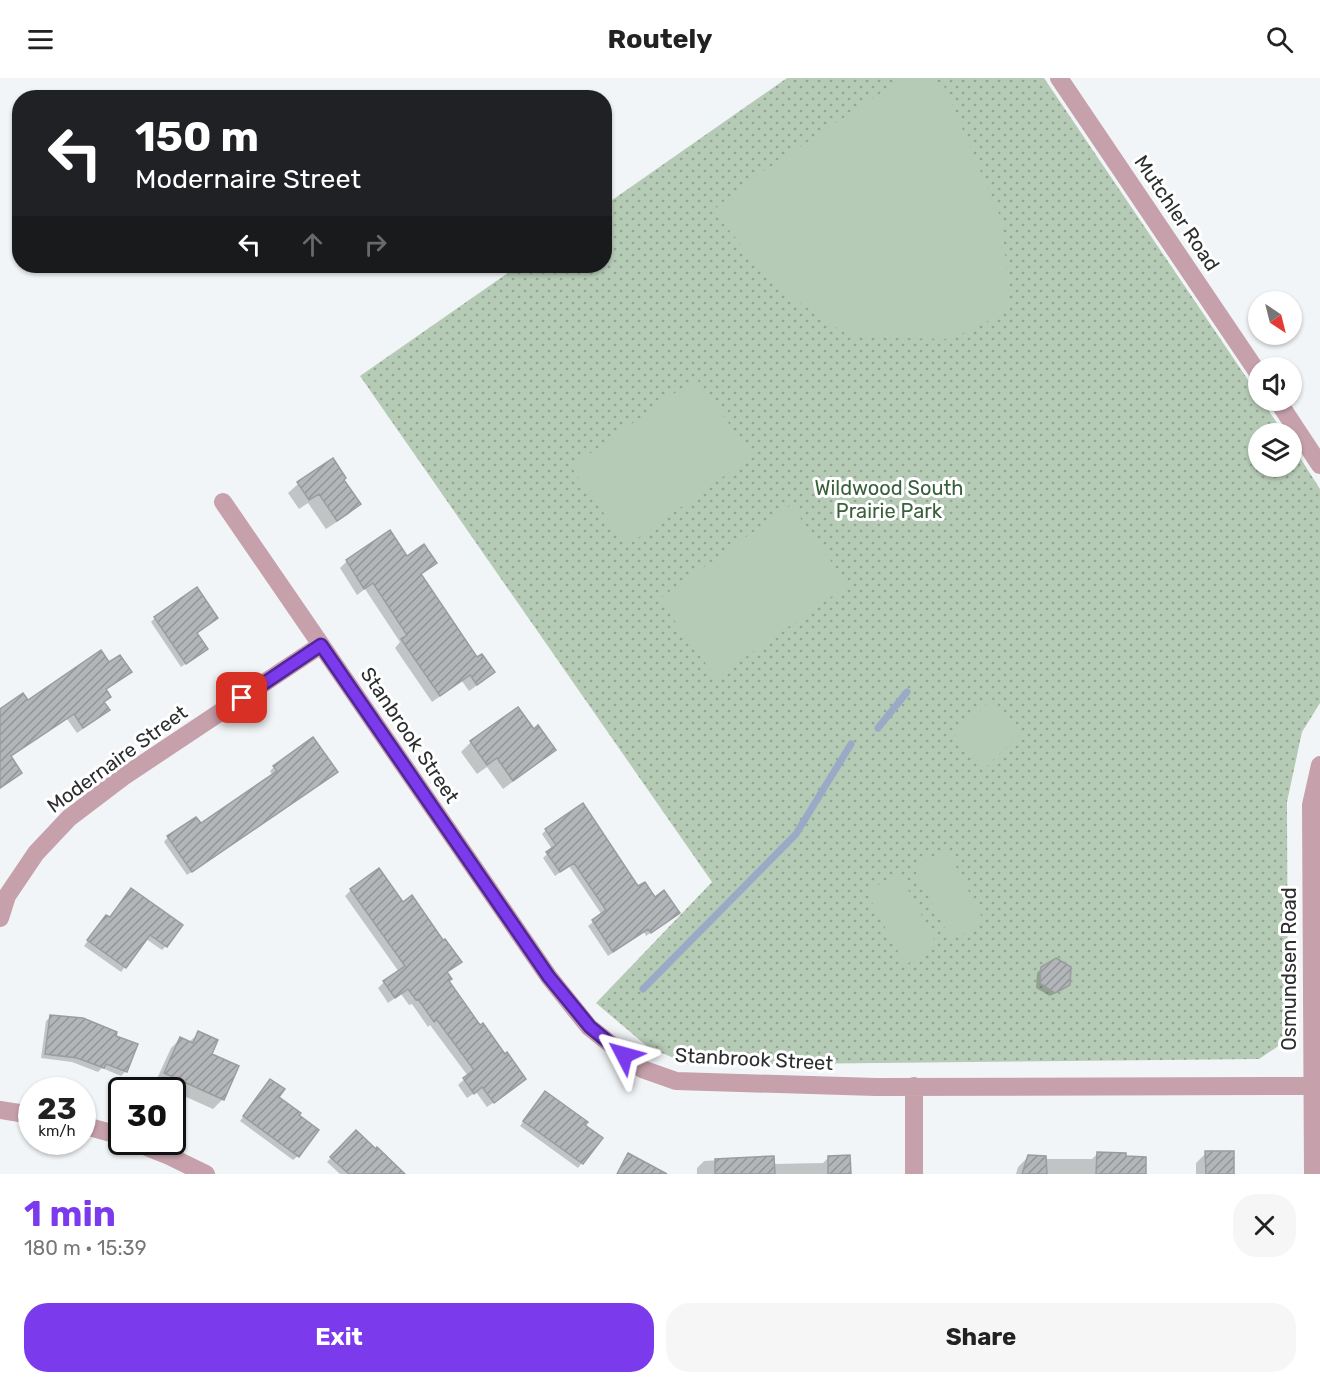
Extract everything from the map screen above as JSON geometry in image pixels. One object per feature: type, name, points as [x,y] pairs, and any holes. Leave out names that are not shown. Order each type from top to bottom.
[{"type":"street","name":"Mutchler Road","points":[[1059,78],[1248,358]]},
{"type":"street","points":[[1284,411],[1320,465]]},
{"type":"street","name":"Stanbrook Street","points":[[223,502],[549,977],[590,1027],[642,1069],[676,1082],[876,1087],[1316,1086]]},
{"type":"street","name":"Modernaire Street","points":[[0,918],[7,896],[36,853],[69,818],[123,777],[321,645]]},
{"type":"street","name":"Osmundsen Road","points":[[1313,1174],[1316,1086],[1311,805],[1320,765]]},
{"type":"street","points":[[914,1086],[914,1174]]},
{"type":"street","points":[[0,1110],[18,1113]]},
{"type":"street","points":[[166,1155],[206,1174]]},
{"type":"green space","name":"Wildwood South Prairie Park","points":[[787,78],[1044,78],[1248,380],[1248,411],[1269,411],[1277,423],[1248,423],[1248,477],[1302,477],[1302,461],[1320,489],[1320,703],[1302,732],[1287,802],[1288,1035],[1277,1047],[1259,1059],[690,1065],[648,1047],[596,1003],[712,882],[360,376],[508,273],[612,273],[612,200]]},
{"type":"green space","points":[[903,78],[928,78],[943,84],[1002,221],[1010,310],[952,339],[851,337],[783,292],[712,211],[749,181]]},
{"type":"green space","points":[[696,378],[752,456],[627,546],[571,467]]},
{"type":"green space","points":[[791,505],[848,585],[716,678],[659,599]]},
{"type":"green space","points":[[992,699],[1023,731],[986,767],[955,735]]},
{"type":"green space","points":[[947,849],[985,923],[951,940],[913,867]]},
{"type":"green space","points":[[900,874],[938,947],[905,965],[866,891]]},
{"type":"building","points":[[333,458],[346,478],[344,480],[361,504],[337,521],[319,494],[309,500],[297,482]]},
{"type":"building","points":[[390,530],[407,556],[424,544],[437,563],[421,574],[477,657],[482,654],[495,672],[477,685],[470,675],[440,696],[401,639],[407,635],[373,583],[364,589],[346,560]]},
{"type":"building","points":[[197,587],[218,618],[197,633],[208,649],[186,664],[154,617]]},
{"type":"building","points":[[101,650],[109,662],[120,655],[132,672],[106,689],[111,697],[104,702],[110,710],[83,728],[74,714],[11,756],[22,773],[0,788],[0,709],[23,693],[28,700]]},
{"type":"building","points":[[518,707],[534,729],[538,725],[556,750],[513,781],[497,758],[487,765],[470,741]]},
{"type":"building","points":[[313,737],[338,772],[192,872],[167,836],[196,817],[201,823],[277,771],[273,766]]},
{"type":"building","points":[[583,803],[638,886],[645,882],[655,897],[664,890],[680,913],[651,933],[648,929],[613,952],[592,920],[606,910],[574,863],[560,872],[546,852],[556,845],[545,829]]},
{"type":"building","points":[[379,868],[403,902],[412,895],[443,940],[445,939],[462,962],[447,972],[452,979],[449,981],[480,1025],[483,1023],[526,1079],[494,1103],[482,1087],[474,1094],[463,1078],[474,1070],[437,1020],[434,1022],[418,999],[416,1000],[408,989],[395,998],[383,981],[405,966],[350,889]]},
{"type":"building","points":[[131,888],[183,925],[167,947],[150,935],[126,968],[87,940],[106,915],[110,917]]},
{"type":"building","points":[[1056,958],[1071,967],[1070,985],[1055,993],[1040,983],[1041,967]]},
{"type":"building","points":[[50,1015],[83,1018],[117,1032],[116,1036],[138,1044],[127,1072],[106,1064],[104,1068],[77,1058],[45,1054]]},
{"type":"building","points":[[198,1031],[218,1040],[212,1054],[239,1066],[224,1100],[186,1083],[186,1077],[173,1077],[164,1073],[180,1037],[193,1043]]},
{"type":"building","points":[[270,1079],[285,1089],[279,1097],[319,1130],[299,1157],[243,1116]]},
{"type":"building","points":[[545,1091],[588,1122],[585,1125],[603,1138],[583,1164],[523,1121]]},
{"type":"building","points":[[356,1130],[405,1174],[349,1174],[330,1157]]},
{"type":"building","points":[[1205,1151],[1234,1151],[1234,1174],[1206,1174]]},
{"type":"building","points":[[1097,1152],[1126,1153],[1126,1156],[1146,1157],[1146,1174],[1096,1174]]},
{"type":"building","points":[[628,1153],[667,1174],[617,1174]]},
{"type":"building","points":[[850,1155],[851,1174],[828,1174],[828,1156]]},
{"type":"building","points":[[1028,1155],[1046,1156],[1047,1174],[1022,1174]]},
{"type":"building","points":[[774,1156],[775,1174],[715,1174],[715,1159]]},
{"type":"waterway","points":[[878,728],[907,692]]},
{"type":"waterway","points":[[643,989],[796,834],[851,744]]},
{"type":"route","points":[[242,698],[321,645],[549,977],[590,1027],[624,1055]]}]
